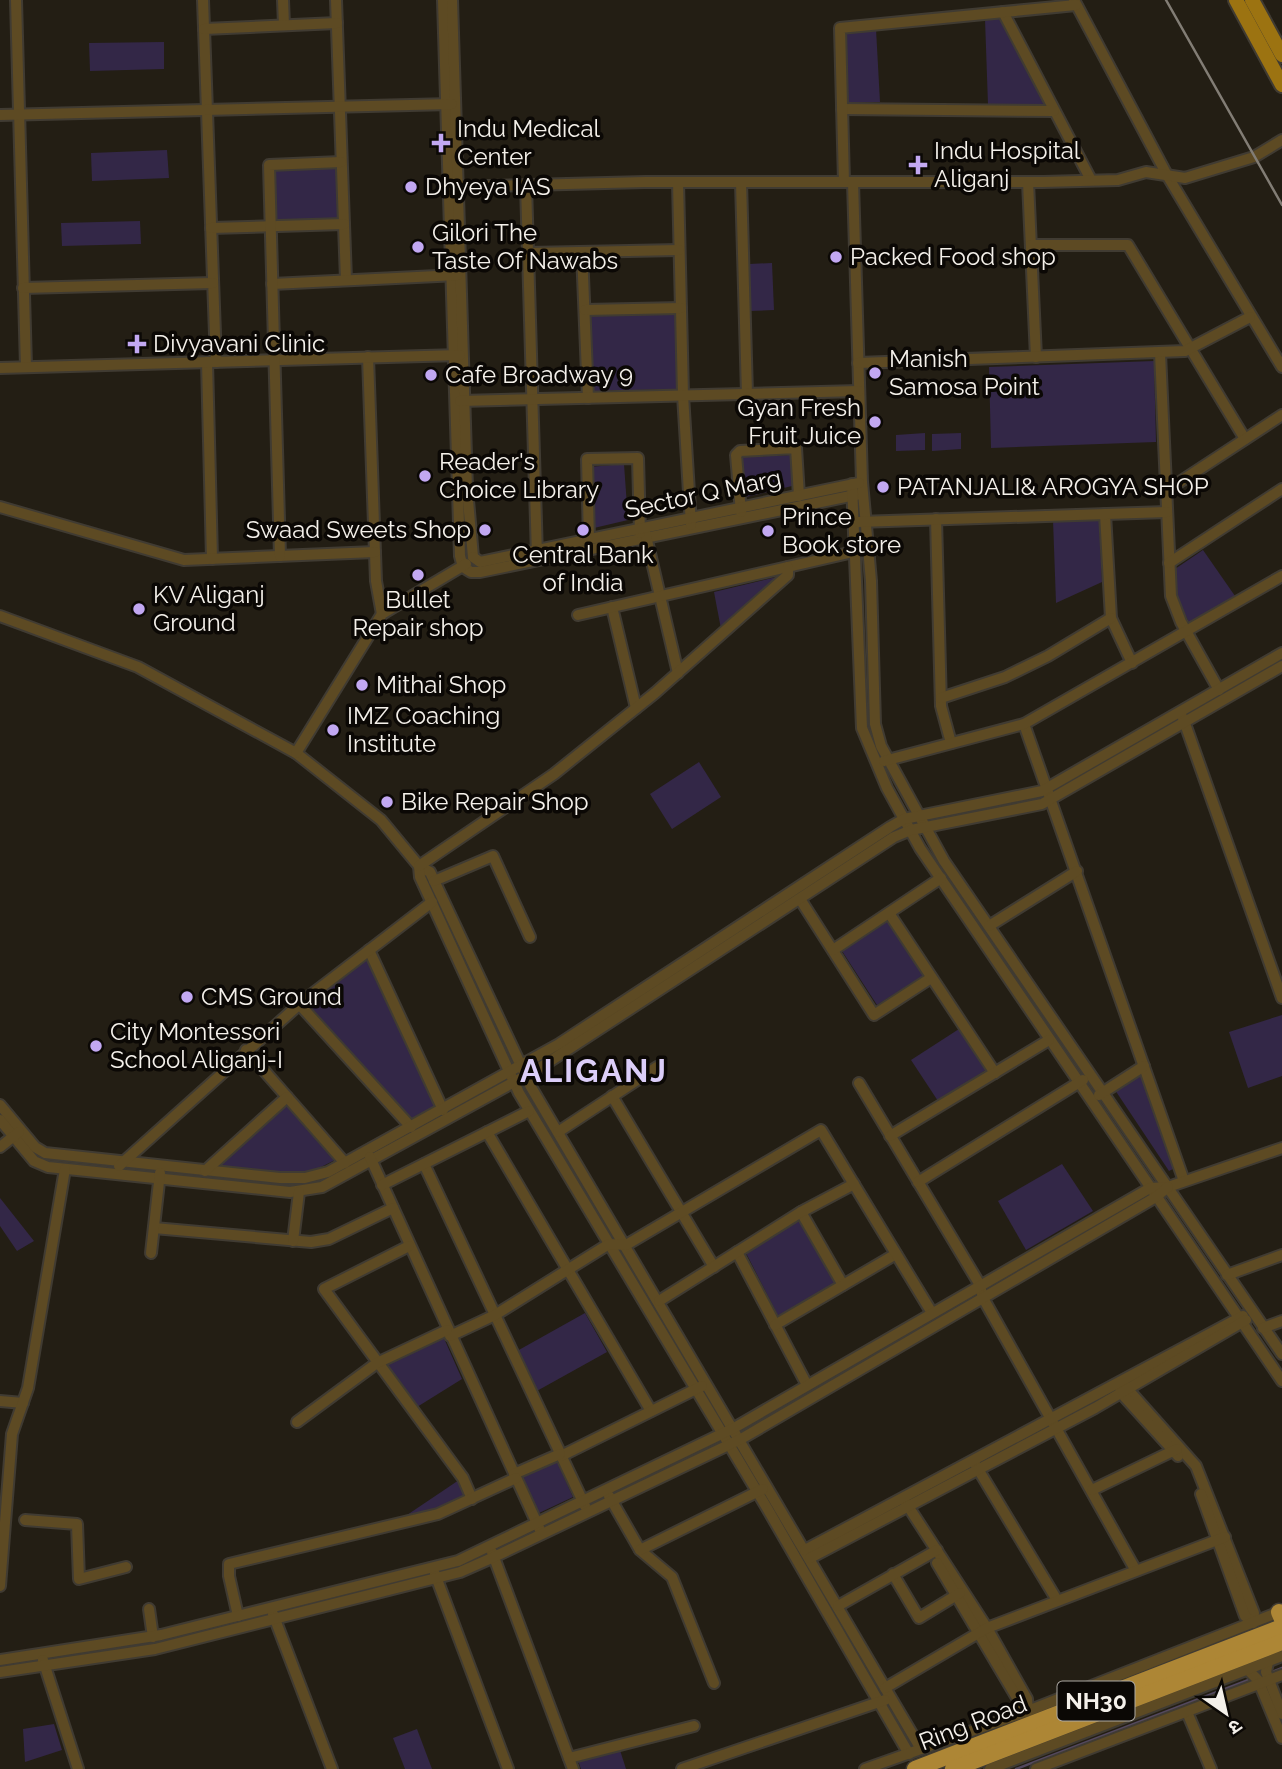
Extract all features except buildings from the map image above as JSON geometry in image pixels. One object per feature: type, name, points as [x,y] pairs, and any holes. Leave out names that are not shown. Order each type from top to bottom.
[{"type":"highway","name":"Ring Road","points":[[912,1761],[1281,1617]]},
{"type":"highway","name":"Ring Road","points":[[953,1769],[1282,1642]]},
{"type":"main road","points":[[1236,0],[1282,85]]},
{"type":"main road","points":[[1252,0],[1282,55]]},
{"type":"street","points":[[16,0],[17,115],[26,367]]},
{"type":"street","points":[[203,0],[213,283],[212,559]]},
{"type":"street","points":[[283,0],[284,25]]},
{"type":"street","points":[[336,0],[346,280]]},
{"type":"street","points":[[296,753],[382,614],[463,567],[473,556],[460,401],[450,104],[443,0]]},
{"type":"street","points":[[450,104],[452,0]]},
{"type":"street","points":[[1282,367],[1167,175],[1075,3],[840,28],[842,109],[858,363],[858,489],[875,724],[889,760],[944,861],[1282,1354]]},
{"type":"street","points":[[1003,12],[1091,180]]},
{"type":"street","points":[[204,29],[337,23]]},
{"type":"street","points":[[0,115],[450,104]]},
{"type":"street","points":[[842,109],[1054,111]]},
{"type":"street","points":[[453,187],[678,182],[1028,182],[1118,180],[1146,172],[1185,178],[1234,165],[1282,140]]},
{"type":"street","points":[[280,556],[268,165],[341,162]]},
{"type":"street","points":[[678,182],[683,396],[691,524]]},
{"type":"street","points":[[741,182],[747,394]]},
{"type":"street","points":[[1028,182],[1036,357]]},
{"type":"street","points":[[526,185],[537,556]]},
{"type":"street","points":[[211,228],[344,224]]},
{"type":"street","points":[[1031,245],[1128,245],[1245,439]]},
{"type":"street","points":[[528,253],[680,250]]},
{"type":"street","points":[[582,252],[589,398]]},
{"type":"street","points":[[272,284],[456,275]]},
{"type":"street","points":[[23,288],[213,283]]},
{"type":"street","points":[[585,310],[681,308]]},
{"type":"street","points":[[858,363],[1160,353],[1190,348],[1250,317]]},
{"type":"street","points":[[1160,353],[1171,596],[1187,632],[1219,690]]},
{"type":"street","points":[[0,368],[458,355]]},
{"type":"street","points":[[368,358],[375,552],[382,614]]},
{"type":"street","points":[[460,401],[859,391]]},
{"type":"street","points":[[460,401],[460,556],[463,567]]},
{"type":"street","points":[[1166,491],[1282,415]]},
{"type":"street","points":[[741,513],[736,456],[740,451],[796,448],[799,496]]},
{"type":"street","points":[[589,540],[587,459],[638,458],[643,534],[678,673]]},
{"type":"street","points":[[463,567],[480,572],[537,556],[858,489]]},
{"type":"street","name":"Sector Q Marg","points":[[741,513],[799,496],[858,489]]},
{"type":"street","points":[[1169,564],[1280,494]]},
{"type":"street","points":[[0,507],[184,560],[375,552]]},
{"type":"street","points":[[860,522],[1167,512]]},
{"type":"street","points":[[1105,514],[1111,618],[1132,663]]},
{"type":"street","points":[[936,519],[941,698],[951,743]]},
{"type":"street","name":"Sector Q Marg","points":[[473,556],[480,562],[537,556],[589,540],[643,534]]},
{"type":"street","points":[[578,615],[862,550]]},
{"type":"street","points":[[862,550],[862,728],[876,764],[904,819],[941,878],[1282,1381]]},
{"type":"street","points":[[419,866],[554,774],[636,708],[788,575],[788,567]]},
{"type":"street","points":[[876,764],[1024,724],[1282,576]]},
{"type":"street","points":[[612,607],[636,708]]},
{"type":"street","points":[[0,616],[138,667],[296,753],[381,820],[419,866],[430,872],[524,1071],[734,1428],[763,1489],[912,1761]]},
{"type":"street","points":[[941,698],[1005,677],[1048,656],[1111,618]]},
{"type":"street","points":[[1182,718],[1219,690],[1282,653]]},
{"type":"street","points":[[0,1105],[34,1161],[48,1167],[161,1167],[305,1178],[369,1156],[524,1071],[669,978],[904,819],[1050,793],[1182,718],[1282,666]]},
{"type":"street","points":[[1182,718],[1282,998]]},
{"type":"street","points":[[1024,724],[1184,1181]]},
{"type":"street","points":[[669,978],[911,830],[1042,804],[1050,793]]},
{"type":"street","points":[[434,881],[493,856],[530,937]]},
{"type":"street","points":[[419,866],[420,877],[529,1111],[729,1445],[808,1554],[921,1749]]},
{"type":"street","points":[[989,926],[1077,871]]},
{"type":"street","points":[[833,950],[941,878]]},
{"type":"street","points":[[800,899],[874,1015],[931,978]]},
{"type":"street","points":[[119,1169],[299,1004],[432,902]]},
{"type":"street","points":[[889,913],[995,1073]]},
{"type":"street","points":[[369,950],[443,1110]]},
{"type":"street","points":[[299,1004],[411,1127]]},
{"type":"street","points":[[890,1136],[1049,1040]]},
{"type":"street","points":[[247,1050],[345,1163]]},
{"type":"street","points":[[1091,1100],[1144,1066]]},
{"type":"street","points":[[558,1132],[657,1067]]},
{"type":"street","points":[[918,1182],[1092,1075]]},
{"type":"street","points":[[0,1120],[45,1153],[159,1179],[299,1192],[322,1187],[411,1127],[512,1078]]},
{"type":"street","points":[[859,1083],[980,1285],[983,1298],[1135,1569]]},
{"type":"street","points":[[612,1096],[714,1267]]},
{"type":"street","points":[[205,1171],[287,1097]]},
{"type":"street","points":[[382,1185],[529,1111]]},
{"type":"street","points":[[297,1422],[377,1363],[495,1315],[609,1244],[626,1245],[821,1130],[932,1313]]},
{"type":"street","points":[[487,1132],[651,1411]]},
{"type":"street","points":[[0,1147],[18,1134]]},
{"type":"street","points":[[0,1672],[155,1648],[273,1613],[435,1573],[458,1561],[492,1552],[586,1507],[734,1428],[980,1285],[1153,1193],[1282,1148]]},
{"type":"street","points":[[369,1156],[540,1529]]},
{"type":"street","points":[[424,1164],[586,1507]]},
{"type":"street","points":[[151,1254],[161,1167]]},
{"type":"street","points":[[0,1586],[12,1434],[23,1403],[65,1169]]},
{"type":"street","points":[[659,1301],[801,1212],[854,1184]]},
{"type":"street","points":[[293,1241],[299,1192]]},
{"type":"street","points":[[609,1495],[740,1440],[983,1298],[1153,1193]]},
{"type":"street","points":[[153,1228],[311,1242],[330,1239],[393,1208]]},
{"type":"street","points":[[801,1212],[843,1285]]},
{"type":"street","points":[[409,1246],[324,1289],[463,1478],[472,1499]]},
{"type":"street","points":[[737,1252],[807,1385]]},
{"type":"street","points":[[775,1325],[896,1254]]},
{"type":"street","points":[[1227,1275],[1282,1255]]},
{"type":"street","points":[[808,1554],[1123,1388],[1253,1313]]},
{"type":"street","points":[[1263,1328],[1282,1321]]},
{"type":"street","points":[[238,1616],[229,1564],[438,1514],[708,1384]]},
{"type":"street","points":[[1123,1388],[1177,1449],[1197,1483],[1222,1538],[1245,1616],[1253,1623]]},
{"type":"street","points":[[0,1401],[23,1403]]},
{"type":"street","points":[[1092,1490],[1177,1449]]},
{"type":"street","points":[[976,1465],[1057,1600]]},
{"type":"street","points":[[640,1550],[763,1489]]},
{"type":"street","points":[[609,1495],[640,1550],[672,1577],[714,1683]]},
{"type":"street","points":[[904,1505],[1027,1699],[1028,1711]]},
{"type":"street","points":[[25,1520],[77,1524],[79,1579],[126,1567]]},
{"type":"street","points":[[682,1769],[879,1702],[888,1693],[983,1630],[1135,1569],[1222,1538]]},
{"type":"street","points":[[492,1552],[573,1769]]},
{"type":"street","points":[[838,1606],[934,1552]]},
{"type":"street","points":[[435,1573],[508,1769]]},
{"type":"street","points":[[893,1574],[919,1618],[960,1593]]},
{"type":"street","points":[[149,1609],[153,1637]]},
{"type":"street","points":[[0,1660],[153,1637],[238,1616],[273,1613]]},
{"type":"street","points":[[273,1613],[332,1769]]},
{"type":"street","points":[[865,1769],[912,1761],[921,1749],[1028,1711],[1253,1623],[1281,1617]]},
{"type":"street","points":[[41,1654],[78,1769]]},
{"type":"street","points":[[990,1769],[1282,1656]]},
{"type":"street","points":[[1268,1662],[1265,1682],[1282,1738]]},
{"type":"street","points":[[1248,1670],[1265,1682],[1282,1714]]},
{"type":"street","points":[[1040,1768],[1282,1675]]},
{"type":"street","points":[[1187,1712],[1211,1769]]},
{"type":"street","points":[[569,1758],[694,1726]]},
{"type":"shaded area","points":[[1000,18],[1045,105],[988,105],[985,19]]},
{"type":"shaded area","points":[[876,29],[880,102],[848,103],[845,31]]},
{"type":"shaded area","points":[[164,42],[164,69],[90,71],[89,43]]},
{"type":"shaded area","points":[[167,150],[169,178],[92,181],[91,153]]},
{"type":"shaded area","points":[[338,168],[340,219],[275,221],[273,170]]},
{"type":"shaded area","points":[[140,221],[141,244],[62,246],[61,223]]},
{"type":"shaded area","points":[[772,263],[774,310],[750,311],[749,264]]},
{"type":"shaded area","points":[[675,313],[678,389],[594,391],[591,316]]},
{"type":"shaded area","points":[[1154,361],[1156,442],[991,448],[989,367]]},
{"type":"shaded area","points":[[925,433],[925,450],[896,451],[896,435]]},
{"type":"shaded area","points":[[961,433],[961,449],[932,451],[932,434]]},
{"type":"shaded area","points":[[792,455],[792,486],[742,498],[740,457]]},
{"type":"shaded area","points":[[624,464],[628,520],[594,528],[589,467]]},
{"type":"shaded area","points":[[1099,518],[1102,582],[1056,603],[1053,520]]},
{"type":"shaded area","points":[[1203,550],[1235,596],[1189,623],[1177,597],[1175,569]]},
{"type":"shaded area","points":[[776,577],[721,629],[714,592]]},
{"type":"shaded area","points":[[699,762],[721,797],[672,829],[650,794]]},
{"type":"shaded area","points":[[888,921],[923,976],[877,1005],[842,951]]},
{"type":"shaded area","points":[[368,959],[436,1107],[411,1120],[308,1004]]},
{"type":"shaded area","points":[[1282,1015],[1282,1076],[1248,1088],[1229,1032]]},
{"type":"shaded area","points":[[959,1029],[986,1070],[938,1101],[911,1060]]},
{"type":"shaded area","points":[[1141,1072],[1175,1168],[1169,1171],[1115,1090]]},
{"type":"shaded area","points":[[287,1104],[335,1160],[307,1174],[215,1166]]},
{"type":"shaded area","points":[[1062,1164],[1093,1211],[1026,1250],[998,1201]]},
{"type":"shaded area","points":[[0,1198],[34,1241],[17,1251],[0,1226]]},
{"type":"shaded area","points":[[799,1221],[836,1283],[778,1316],[746,1253]]},
{"type":"shaded area","points":[[585,1313],[607,1352],[535,1392],[517,1351]]},
{"type":"shaded area","points":[[443,1336],[462,1379],[417,1407],[386,1363]]},
{"type":"shaded area","points":[[555,1457],[573,1497],[539,1513],[521,1473]]},
{"type":"shaded area","points":[[459,1480],[466,1497],[441,1509],[407,1515]]},
{"type":"shaded area","points":[[54,1724],[62,1750],[25,1762],[23,1729]]},
{"type":"shaded area","points":[[417,1729],[432,1769],[405,1769],[393,1738]]},
{"type":"shaded area","points":[[620,1750],[626,1769],[581,1769],[578,1761]]},
{"type":"waterway","points":[[1272,1672],[1282,1668]]},
{"type":"waterway","points":[[1016,1769],[1251,1679]]},
{"type":"railway","points":[[1166,0],[1282,205]]},
{"type":"place","name":"Indu Medical Center","points":[[441,143]]},
{"type":"place","name":"Indu Hospital Aliganj","points":[[918,165]]},
{"type":"place","name":"Dhyeya IAS","points":[[411,187]]},
{"type":"place","name":"Gilori The Taste Of Nawabs","points":[[418,247]]},
{"type":"place","name":"Packed Food shop","points":[[836,257]]},
{"type":"place","name":"Divyavani Clinic","points":[[137,344]]},
{"type":"place","name":"Manish Samosa Point","points":[[875,373]]},
{"type":"place","name":"Cafe Broadway 9","points":[[431,375]]},
{"type":"place","name":"Gyan Fresh Fruit Juice","points":[[875,422]]},
{"type":"place","name":"Reader's Choice Library","points":[[425,476]]},
{"type":"place","name":"PATANJALI& AROGYA SHOP","points":[[883,487]]},
{"type":"place","name":"Swaad Sweets Shop","points":[[485,530]]},
{"type":"place","name":"Central Bank of India","points":[[583,530]]},
{"type":"place","name":"Prince Book store","points":[[768,531]]},
{"type":"place","name":"Bullet Repair shop","points":[[418,575]]},
{"type":"place","name":"KV Aliganj Ground","points":[[139,609]]},
{"type":"place","name":"Mithai Shop","points":[[362,685]]},
{"type":"place","name":"IMZ Coaching Institute","points":[[333,730]]},
{"type":"place","name":"Bike Repair Shop","points":[[387,802]]},
{"type":"place","name":"CMS Ground","points":[[187,997]]},
{"type":"place","name":"City Montessori School Aliganj-I","points":[[96,1046]]},
{"type":"district","name":"ALIGANJ","points":[[594,1071]]}]
